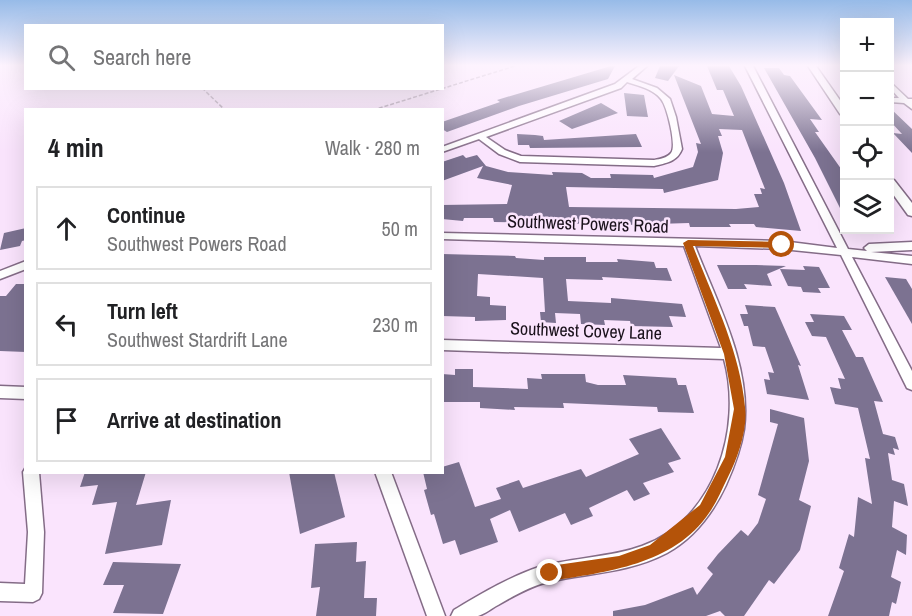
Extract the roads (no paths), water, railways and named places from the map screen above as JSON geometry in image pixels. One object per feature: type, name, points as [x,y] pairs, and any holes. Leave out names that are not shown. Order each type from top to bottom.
[{"type":"street","points":[[444,149],[594,95]]},
{"type":"street","points":[[480,136],[502,152],[520,159],[654,162],[672,158],[676,154],[678,144],[667,98],[663,95]]},
{"type":"street","points":[[763,95],[841,250],[912,384]]},
{"type":"street","points":[[894,101],[910,103]]},
{"type":"street","points":[[894,178],[912,199]]},
{"type":"street","points":[[894,188],[912,212]]},
{"type":"street","name":"Southwest Powers Road","points":[[444,236],[782,245],[841,250]]},
{"type":"street","points":[[460,616],[527,581],[550,573],[619,563],[654,551],[704,510],[721,482],[737,435],[740,409],[729,354],[688,243]]},
{"type":"street","points":[[841,250],[912,246]]},
{"type":"street","points":[[841,250],[912,260]]},
{"type":"street","points":[[0,275],[24,266]]},
{"type":"street","name":"Southwest Covey Lane","points":[[444,345],[729,354]]},
{"type":"street","points":[[0,392],[24,393]]},
{"type":"street","points":[[0,592],[33,593],[36,532],[31,474]]},
{"type":"street","points":[[384,474],[436,616]]}]
